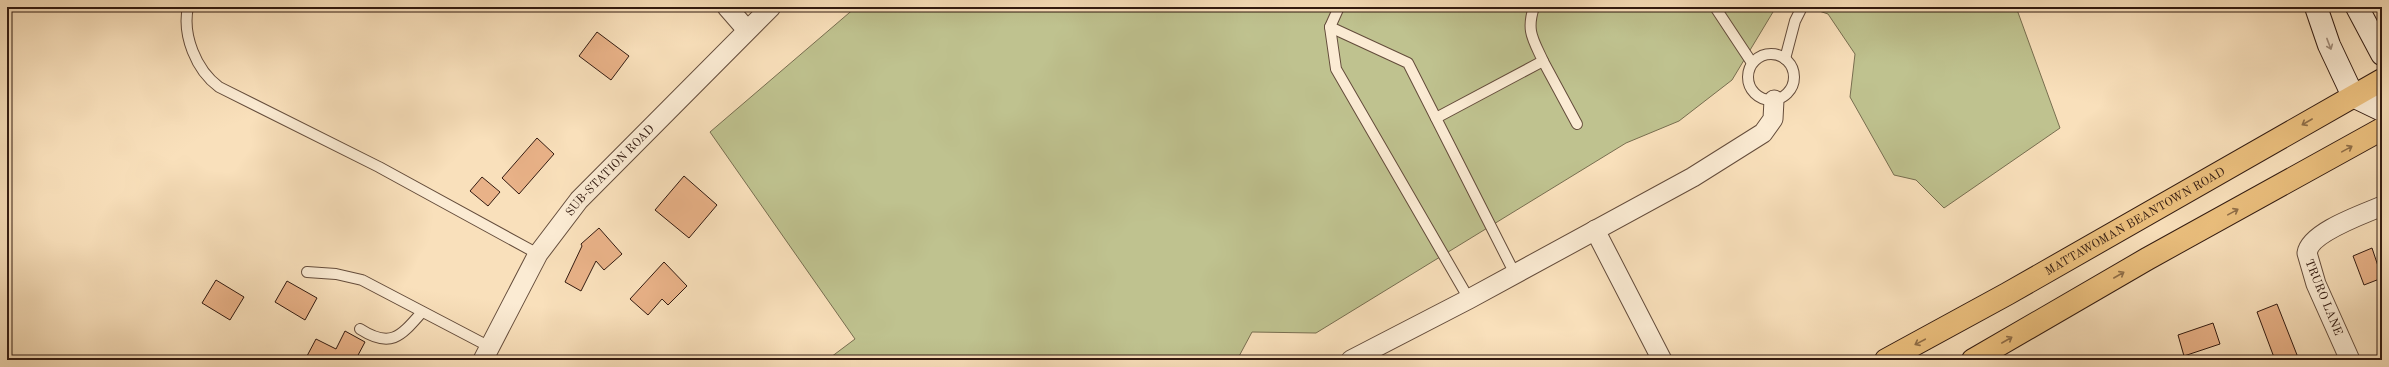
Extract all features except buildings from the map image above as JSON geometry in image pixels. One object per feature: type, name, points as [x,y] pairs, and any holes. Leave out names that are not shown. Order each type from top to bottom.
[{"type":"highway","name":"MATTAWOMAN BEANTOWN ROAD","points":[[1886,360],[2007,294],[2382,80]]},
{"type":"highway","points":[[1973,360],[2147,259],[2382,129]]},
{"type":"street","points":[[727,7],[747,30]]},
{"type":"street","name":"SUB-STATION ROAD","points":[[486,353],[538,254],[580,200],[771,7]]},
{"type":"street","points":[[2316,7],[2329,45],[2353,96],[2382,110]]},
{"type":"street","points":[[2357,7],[2382,54]]},
{"type":"street","points":[[1351,360],[1469,299],[1693,177],[1762,133],[1773,119],[1774,100]]},
{"type":"street","name":"TRURO LANE","points":[[2350,360],[2316,284],[2306,253],[2307,248],[2317,237],[2382,206]]},
{"type":"street","points":[[1595,230],[1662,360]]},
{"type":"lane","points":[[188,7],[187,32],[194,54],[209,80],[219,87],[379,167],[538,254]]},
{"type":"lane","points":[[1339,7],[1330,27],[1336,69],[1469,299]]},
{"type":"lane","points":[[1534,7],[1529,20],[1530,32],[1543,61],[1577,124]]},
{"type":"lane","points":[[1715,7],[1752,64]]},
{"type":"lane","points":[[1785,59],[1795,21],[1802,7]]},
{"type":"lane","points":[[1330,27],[1408,63],[1515,274]]},
{"type":"lane","points":[[1771,54],[1785,59],[1793,72],[1792,87],[1781,98],[1774,100],[1759,97],[1753,92],[1747,78],[1752,64],[1757,58],[1771,54]]},
{"type":"lane","points":[[1436,118],[1543,61]]},
{"type":"lane","points":[[307,272],[336,274],[362,280],[422,312],[486,353]]},
{"type":"lane","points":[[360,328],[372,337],[386,340],[399,336],[422,312]]},
{"type":"green space","points":[[856,7],[1776,7],[1732,80],[1679,121],[1626,143],[1316,333],[1252,332],[1237,360],[827,360],[855,339],[710,132]]},
{"type":"green space","points":[[1807,7],[2016,7],[2060,128],[1944,208],[1916,180],[1894,175],[1850,97],[1855,54],[1828,14]]}]
